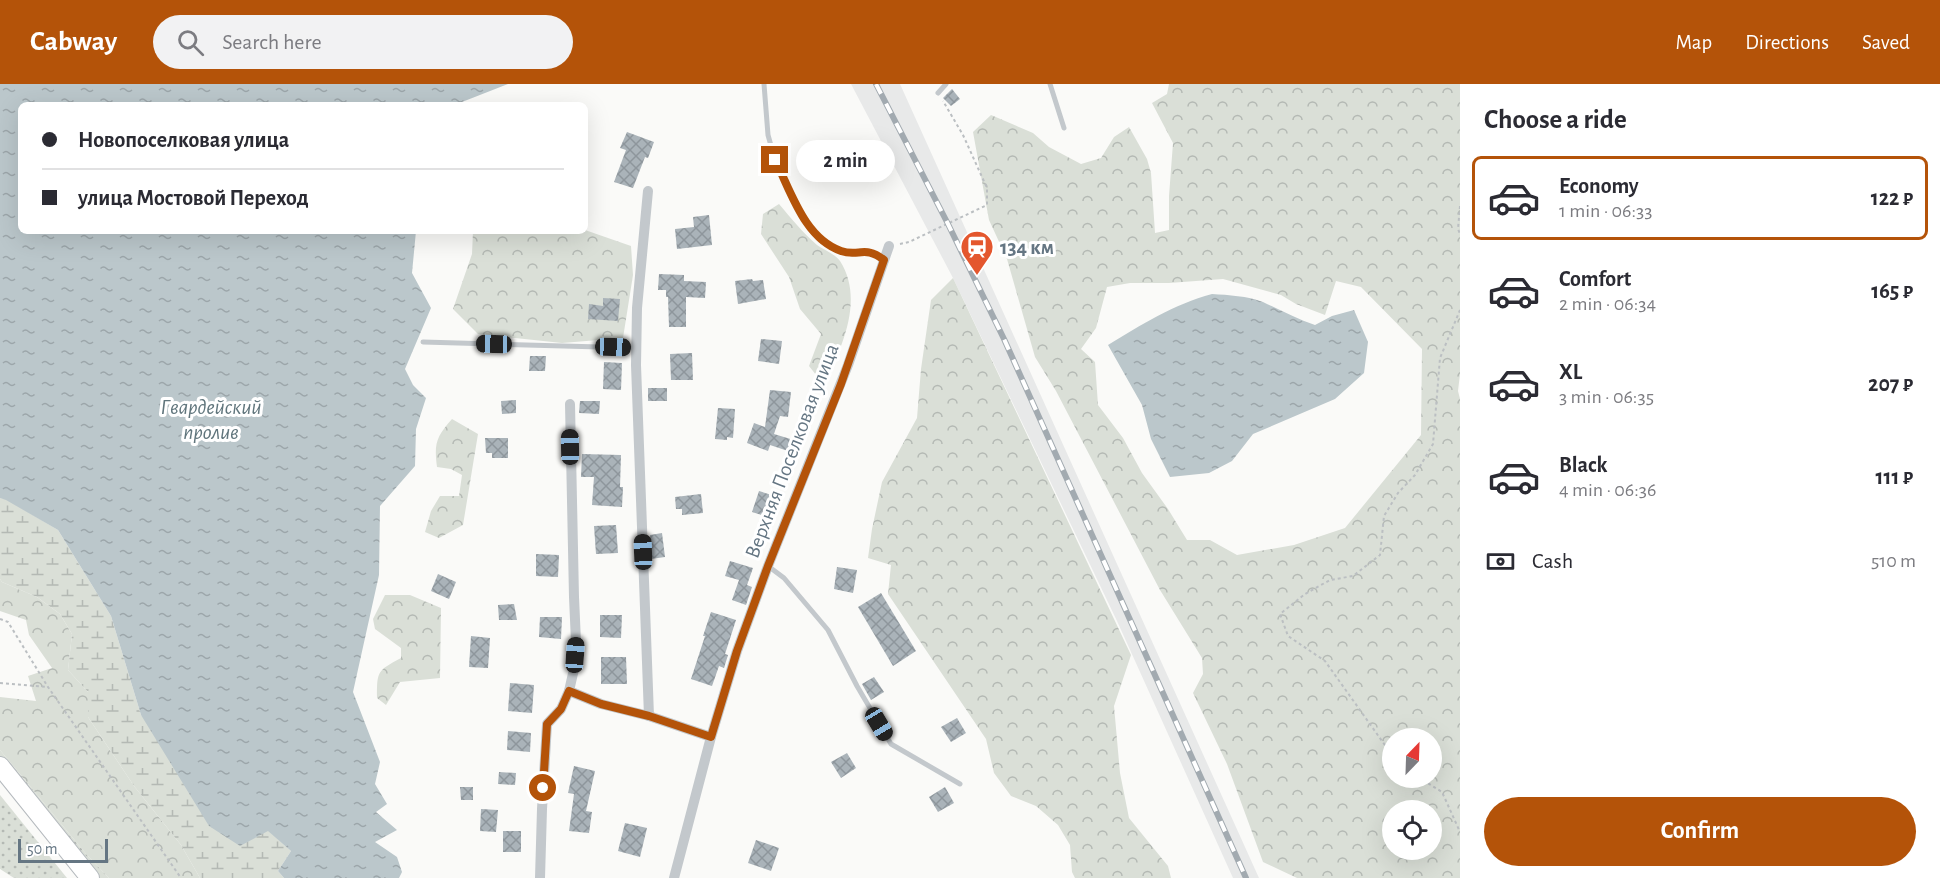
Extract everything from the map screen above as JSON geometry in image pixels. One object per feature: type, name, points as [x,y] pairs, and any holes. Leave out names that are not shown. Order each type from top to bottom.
[{"type":"main road","points":[[0,766],[90,878]]},
{"type":"street","points":[[648,191],[637,308],[637,348],[649,716]]},
{"type":"street","name":"Верхняя Поселковая улица","points":[[674,878],[711,737],[737,651],[768,566],[841,384],[889,246]]},
{"type":"street","points":[[540,878],[547,724],[561,709],[569,691],[574,669],[576,642],[570,404]]},
{"type":"street","points":[[569,691],[601,704],[649,716],[711,737]]},
{"type":"lane","points":[[764,84],[768,135],[775,160],[809,228],[820,240],[835,249],[852,254],[869,251],[884,260]]},
{"type":"lane","points":[[938,93],[946,84]]},
{"type":"lane","points":[[1050,84],[1065,128]]},
{"type":"lane","points":[[423,342],[637,348]]},
{"type":"lane","points":[[768,566],[783,578],[828,630],[891,744],[960,784]]},
{"type":"path","points":[[889,246],[909,242],[987,205],[987,188],[963,135],[938,93]]},
{"type":"path","points":[[1460,207],[1458,229],[1460,234]]},
{"type":"path","points":[[1382,741],[1325,661],[1288,636],[1280,614],[1305,594],[1330,580],[1353,576],[1380,555],[1384,516],[1398,493],[1415,475],[1433,444],[1440,358],[1460,310]]},
{"type":"path","points":[[0,619],[8,622],[48,687],[181,878]]},
{"type":"path","points":[[0,683],[48,687]]},
{"type":"path","points":[[1436,788],[1442,792],[1460,832]]},
{"type":"shaded area","points":[[851,84],[900,84],[1259,878],[1233,878],[1117,621],[953,278]]},
{"type":"green space","points":[[1169,84],[1460,84],[1460,374],[1458,391],[1460,399],[1460,878],[1297,878],[1263,862],[1227,764],[1193,693],[1203,674],[1202,658],[1160,590],[1056,391],[1035,357],[1007,259],[989,220],[973,132],[991,115],[1033,133],[1049,147],[1081,164],[1101,158],[1114,137],[1129,127],[1147,159],[1151,173],[1155,233],[1169,230],[1173,143],[1152,103],[1167,94]],"holes":[[[1223,279],[1281,295],[1296,304],[1325,315],[1336,281],[1361,287],[1422,349],[1421,435],[1345,528],[1294,545],[1237,555],[1210,540],[1187,540],[1142,473],[1123,438],[1098,405],[1095,362],[1081,349],[1096,328],[1107,287],[1130,283]]]},
{"type":"green space","points":[[779,204],[817,245],[840,261],[847,276],[850,292],[848,324],[824,385],[809,366],[821,334],[800,309],[789,277],[761,234],[763,214]]},
{"type":"green space","points":[[588,231],[631,246],[633,275],[623,338],[562,343],[478,334],[453,309],[472,254],[473,234],[588,234]]},
{"type":"green space","points":[[953,278],[1131,655],[1114,706],[1120,773],[1129,818],[1168,866],[1171,878],[1075,878],[1072,872],[1070,845],[1058,825],[1036,806],[1011,796],[994,773],[986,739],[888,594],[891,565],[868,558],[882,482],[917,418],[921,369],[931,300]]},
{"type":"green space","points":[[452,419],[478,434],[463,525],[439,538],[425,532],[431,511],[440,496],[459,496],[462,475],[451,469],[437,467],[437,441]]},
{"type":"green space","points":[[0,498],[6,499],[58,530],[111,616],[141,715],[291,851],[278,871],[284,878],[200,878],[181,845],[134,786],[88,717],[88,692],[68,670],[72,634],[60,614],[37,597],[2,582],[0,579]]},
{"type":"green space","points":[[0,579],[2,582],[37,597],[60,614],[72,634],[68,670],[88,692],[88,717],[134,786],[181,845],[200,878],[109,878],[87,855],[0,750],[0,697],[36,701],[28,676],[52,668],[29,635],[26,620],[0,611]]},
{"type":"green space","points":[[385,595],[410,595],[441,608],[440,678],[400,682],[386,705],[377,698],[378,677],[383,669],[401,658],[401,648],[375,629],[373,619]]},
{"type":"green space","points":[[0,750],[87,855],[109,878],[96,878],[0,759]]},
{"type":"green space","points":[[0,795],[67,878],[14,878],[0,869]]},
{"type":"water","name":"Гвардейский пролив","points":[[0,84],[508,84],[462,102],[18,102],[18,234],[416,234],[412,273],[431,308],[405,369],[413,385],[426,398],[416,429],[415,466],[380,506],[379,575],[353,692],[380,762],[375,784],[387,804],[376,812],[397,830],[375,842],[397,857],[402,872],[399,878],[284,878],[278,871],[291,851],[268,831],[240,846],[209,826],[141,715],[111,616],[58,530],[0,498]]},
{"type":"water","points":[[1212,294],[1257,300],[1315,325],[1332,316],[1354,310],[1368,342],[1364,373],[1335,399],[1253,434],[1232,461],[1209,473],[1170,477],[1151,439],[1142,405],[1108,345],[1171,309]]},
{"type":"building","points":[[952,89],[960,99],[951,106],[943,98]]},
{"type":"building","points":[[627,132],[654,142],[648,158],[645,157],[633,188],[614,182],[626,150],[620,148]]},
{"type":"building","points":[[709,215],[712,245],[677,249],[675,229],[694,227],[693,217]]},
{"type":"building","points":[[659,274],[684,275],[684,281],[706,282],[705,298],[686,297],[686,327],[669,327],[668,297],[666,297],[666,290],[658,290]]},
{"type":"building","points":[[752,279],[753,281],[763,280],[766,299],[738,304],[735,281]]},
{"type":"building","points":[[603,298],[620,299],[618,321],[588,319],[589,304],[603,306]]},
{"type":"building","points":[[761,339],[782,341],[779,364],[758,361]]},
{"type":"building","points":[[692,353],[693,380],[671,380],[670,354]]},
{"type":"building","points":[[530,356],[546,356],[545,371],[529,371]]},
{"type":"building","points":[[604,362],[622,363],[621,390],[603,389]]},
{"type":"building","points":[[648,388],[667,388],[667,401],[648,401]]},
{"type":"building","points":[[770,390],[791,392],[788,417],[780,416],[774,434],[797,441],[794,453],[770,445],[768,451],[747,443],[754,423],[765,427]]},
{"type":"building","points":[[516,400],[516,413],[502,414],[501,401]]},
{"type":"building","points":[[580,401],[600,401],[599,414],[579,413]]},
{"type":"building","points":[[718,408],[735,409],[733,438],[715,439]]},
{"type":"building","points":[[485,438],[508,438],[508,458],[492,458],[492,453],[486,453]]},
{"type":"building","points":[[582,454],[621,455],[622,507],[592,505],[594,477],[581,477]]},
{"type":"building","points":[[759,491],[781,498],[774,519],[752,512]]},
{"type":"building","points":[[701,494],[703,513],[682,515],[682,509],[676,509],[675,497]]},
{"type":"building","points":[[616,525],[618,553],[596,554],[594,526]]},
{"type":"building","points":[[662,533],[665,557],[651,559],[650,535]]},
{"type":"building","points":[[536,554],[559,555],[558,577],[536,576]]},
{"type":"building","points":[[730,561],[753,568],[747,585],[752,587],[746,605],[732,600],[739,580],[725,576]]},
{"type":"building","points":[[837,567],[857,570],[853,593],[834,589]]},
{"type":"building","points":[[438,574],[456,582],[449,599],[431,591]]},
{"type":"building","points":[[881,593],[916,651],[893,666],[858,607]]},
{"type":"building","points":[[514,604],[517,620],[499,620],[498,605]]},
{"type":"building","points":[[711,612],[736,620],[725,654],[728,655],[724,668],[719,666],[712,686],[691,679]]},
{"type":"building","points":[[600,615],[622,615],[621,638],[600,637]]},
{"type":"building","points":[[540,617],[562,617],[561,639],[539,637]]},
{"type":"building","points":[[471,636],[490,638],[488,668],[469,667]]},
{"type":"building","points":[[601,657],[626,657],[627,684],[601,684]]},
{"type":"building","points":[[874,677],[884,692],[871,700],[862,684]]},
{"type":"building","points":[[510,683],[534,685],[532,713],[508,711]]},
{"type":"building","points":[[957,718],[966,733],[951,742],[941,727]]},
{"type":"building","points":[[508,731],[531,733],[530,752],[507,750]]},
{"type":"building","points":[[847,753],[856,768],[841,778],[831,762]]},
{"type":"building","points":[[574,766],[595,771],[586,811],[592,812],[589,833],[569,831],[574,794],[568,793]]},
{"type":"building","points":[[499,772],[516,773],[515,785],[498,784]]},
{"type":"building","points":[[460,787],[473,787],[473,800],[461,800]]},
{"type":"building","points":[[945,787],[954,803],[938,812],[929,797]]},
{"type":"building","points":[[481,809],[498,810],[496,832],[480,831]]},
{"type":"building","points":[[625,823],[647,828],[640,857],[618,851]]},
{"type":"building","points":[[503,831],[521,831],[521,852],[503,852]]},
{"type":"building","points":[[756,840],[779,848],[771,871],[748,863]]},
{"type":"railway","points":[[876,84],[1004,339],[1246,878]]},
{"type":"place","name":"134 км","points":[[977,276]]},
{"type":"route","points":[[543,788],[547,724],[561,709],[569,691],[601,704],[649,716],[711,737],[737,651],[768,566],[827,422],[884,260],[869,251],[852,254],[835,249],[820,240],[809,228],[775,160]]}]
